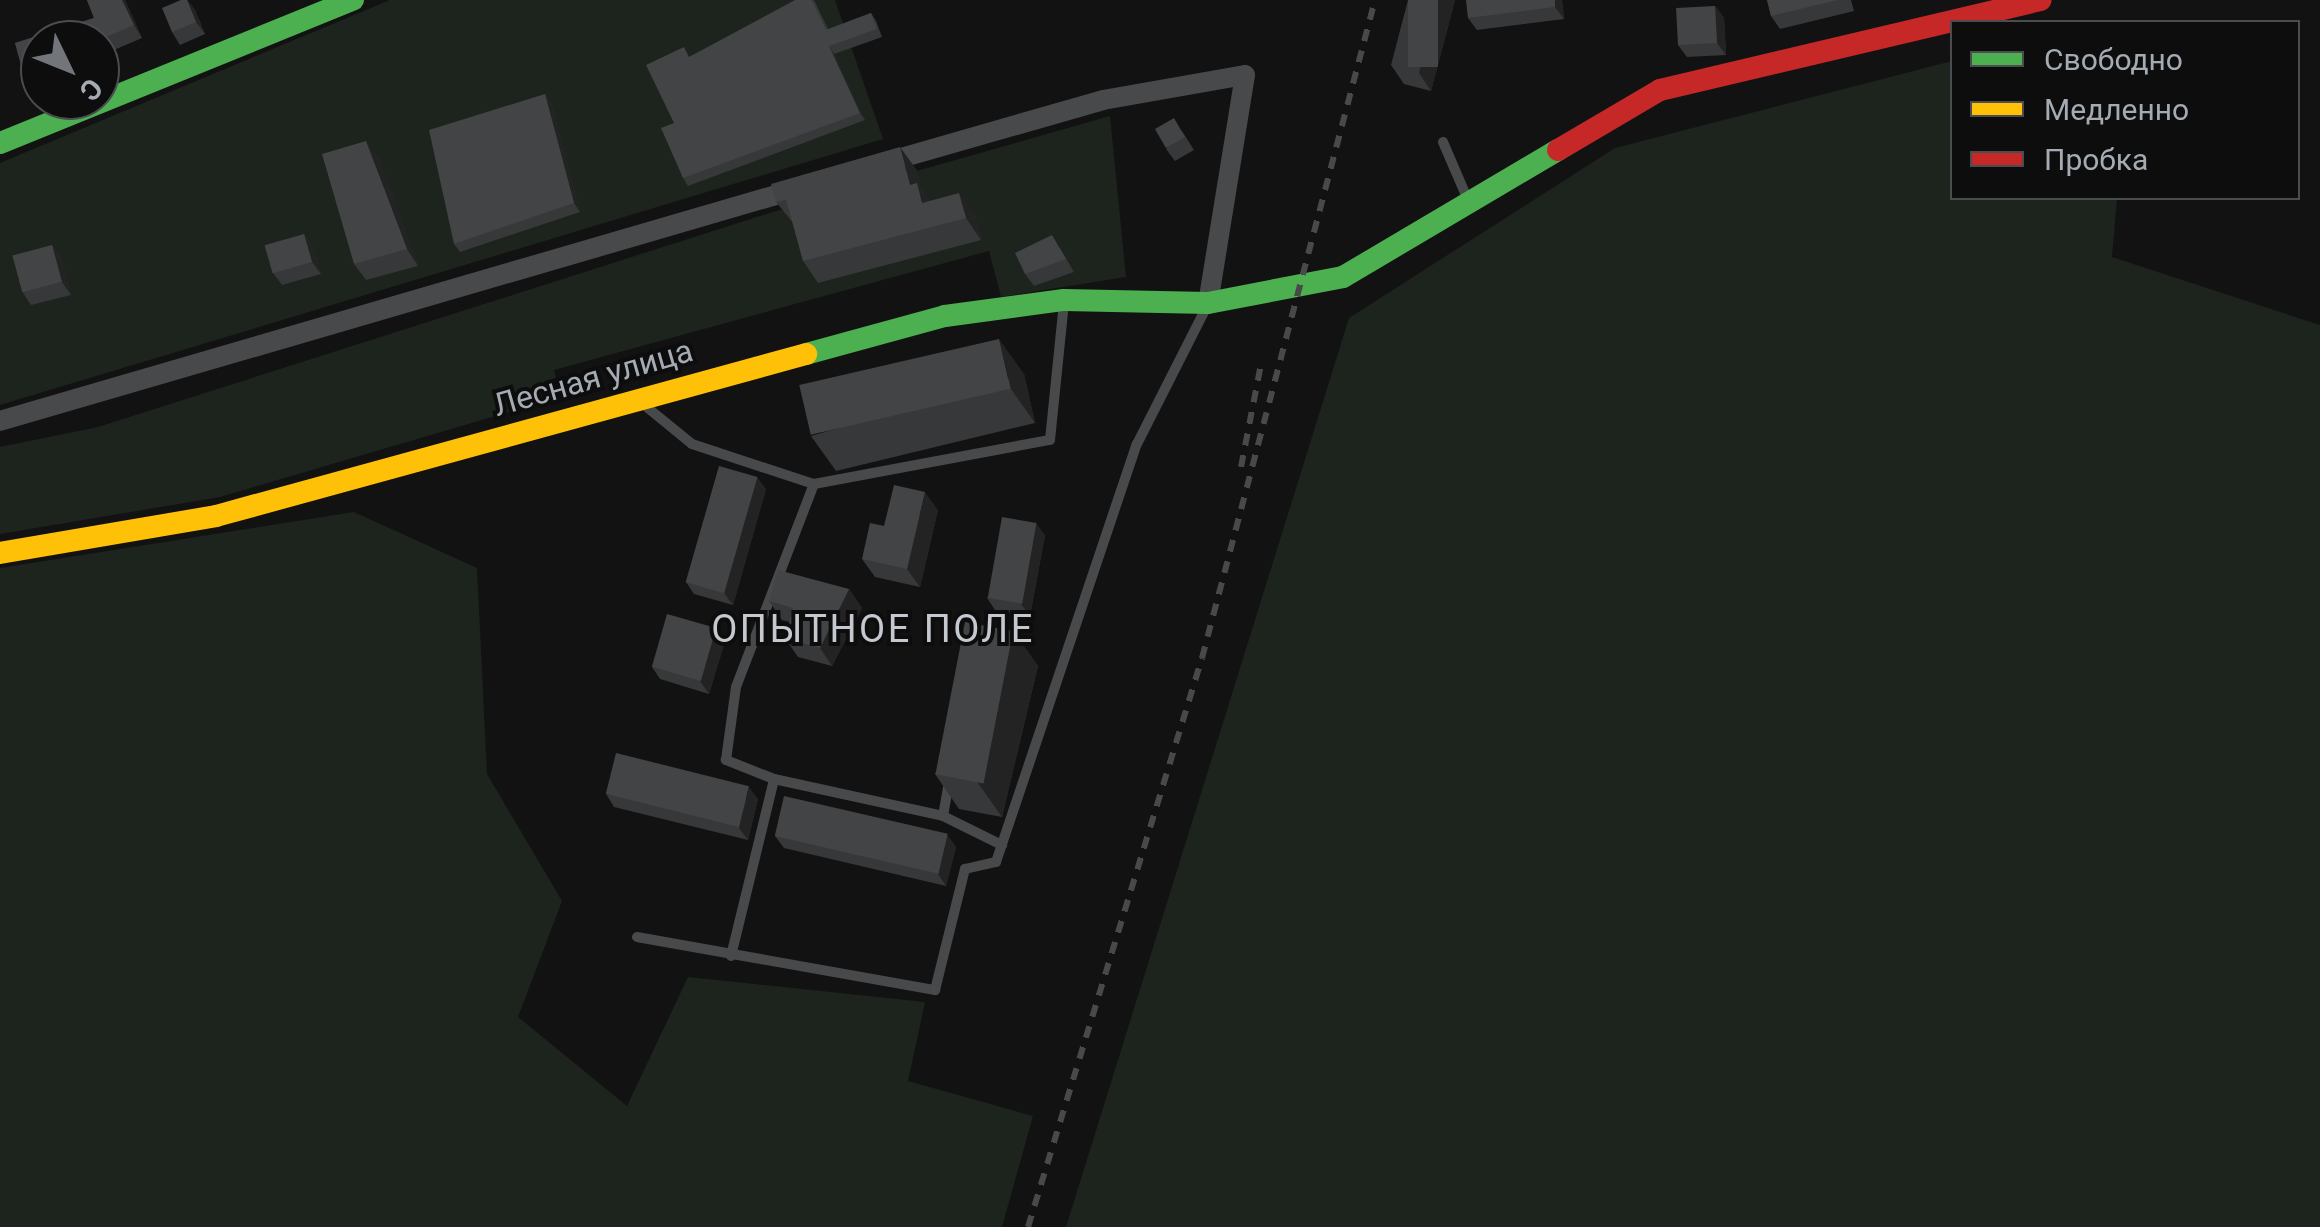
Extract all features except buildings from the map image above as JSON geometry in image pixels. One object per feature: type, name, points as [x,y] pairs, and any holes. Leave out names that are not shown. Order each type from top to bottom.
[{"type":"street","points":[[0,143],[352,0]]},
{"type":"street","name":"Лесная улица","points":[[1956,20],[2041,0]]},
{"type":"street","name":"Лесная улица","points":[[0,552],[216,516],[945,316],[1064,300],[1208,303],[1342,277],[1470,206],[1660,90],[1950,21]]},
{"type":"street","points":[[853,172],[1103,100],[1245,75],[1208,303]]},
{"type":"street","points":[[0,421],[816,183]]},
{"type":"lane","points":[[1443,142],[1470,206]]},
{"type":"lane","points":[[640,399],[692,444],[814,484],[1050,440],[1064,300]]},
{"type":"lane","points":[[638,936],[731,956],[935,990],[965,869],[996,862],[1137,444],[1208,303]]},
{"type":"lane","points":[[814,484],[736,687],[726,760],[774,779],[943,816],[1002,845]]},
{"type":"lane","points":[[943,816],[952,764]]},
{"type":"lane","points":[[731,956],[774,779]]},
{"type":"shaded area","points":[[390,0],[835,0],[883,139],[0,405],[0,163],[103,120],[120,120],[120,113]]},
{"type":"shaded area","points":[[1950,62],[1950,200],[2117,200],[2112,257],[2320,325],[2320,1227],[1066,1227],[1349,318],[1615,148]]},
{"type":"shaded area","points":[[1110,116],[1126,277],[1001,297],[989,251],[554,370],[560,397],[220,497],[0,534],[0,447],[98,427],[776,211]]},
{"type":"shaded area","points":[[354,512],[477,568],[487,774],[562,901],[518,1017],[627,1106],[688,977],[925,1002],[908,1081],[1033,1116],[1002,1227],[0,1227],[0,568]]},
{"type":"railway","points":[[1028,1227],[1202,658],[1375,0]]},
{"type":"railway","points":[[1241,467],[1261,364]]},
{"type":"traffic: fast","points":[[0,143],[353,0]]},
{"type":"traffic: fast","points":[[806,354],[945,316],[1064,300],[1208,303],[1343,277],[1558,150]]},
{"type":"traffic: slow","points":[[0,553],[216,516],[806,354]]},
{"type":"traffic: jam","points":[[1956,20],[2041,0]]},
{"type":"traffic: jam","points":[[1558,150],[1660,90],[1950,21]]},
{"type":"district","name":"ОПЫТНОЕ ПОЛЕ","points":[[873,630]]}]
